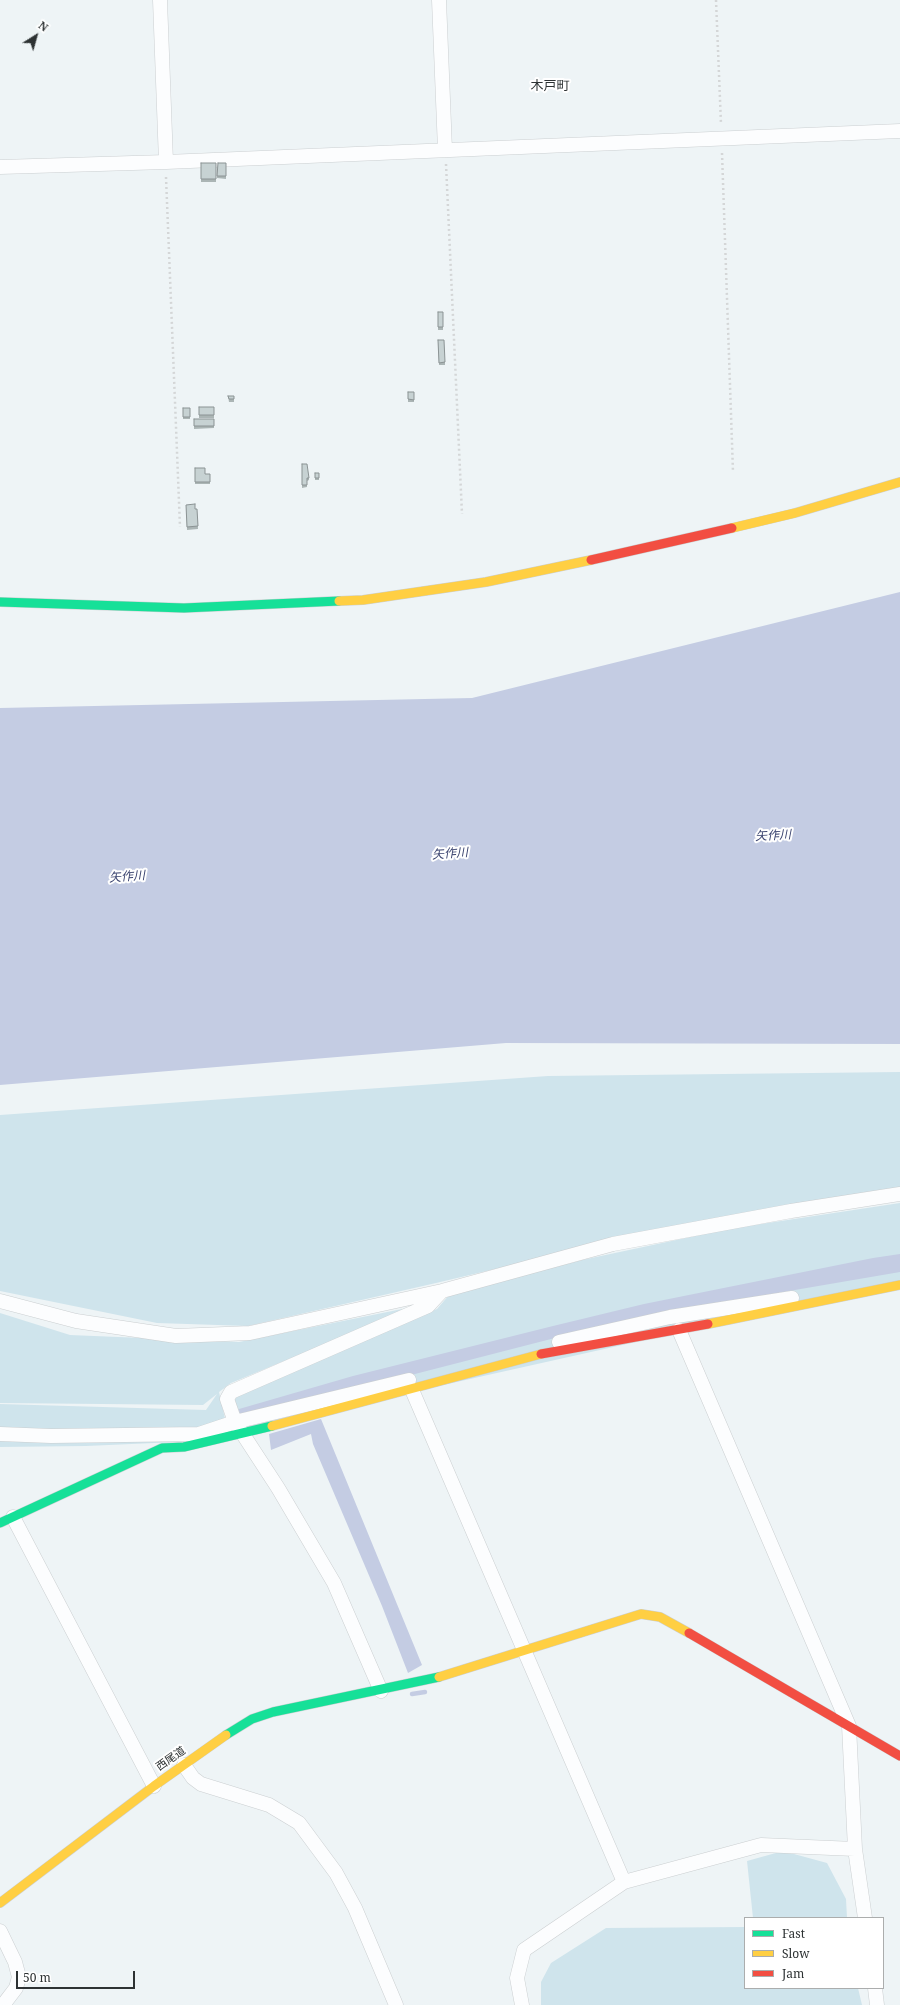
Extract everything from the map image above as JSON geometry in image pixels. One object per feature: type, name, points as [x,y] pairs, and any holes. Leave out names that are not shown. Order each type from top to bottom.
[{"type":"street","points":[[160,0],[166,162]]},
{"type":"street","points":[[439,0],[445,150]]},
{"type":"street","points":[[0,167],[166,162],[900,131]]},
{"type":"street","points":[[0,602],[184,608],[363,600],[486,582],[610,555],[795,513],[900,482]]},
{"type":"street","points":[[0,1301],[76,1321],[176,1336],[250,1333],[442,1291],[613,1244],[791,1211],[900,1194]]},
{"type":"street","points":[[0,1434],[51,1436],[199,1434],[234,1422],[411,1380],[543,1345],[670,1317],[822,1294],[900,1279]]},
{"type":"street","points":[[0,1523],[162,1448],[184,1447],[243,1434],[550,1352],[679,1330],[900,1285]]},
{"type":"street","points":[[381,1691],[334,1583],[278,1488],[234,1422],[227,1399],[231,1392],[428,1306],[442,1291]]},
{"type":"street","points":[[679,1330],[849,1726],[855,1849],[865,1917]]},
{"type":"street","points":[[412,1390],[624,1882]]},
{"type":"street","points":[[13,1517],[154,1786]]},
{"type":"street","name":"西尾道","points":[[0,1903],[154,1786],[236,1728],[252,1719],[273,1712],[381,1691],[431,1679],[641,1614],[660,1617],[900,1756]]},
{"type":"street","points":[[184,1765],[194,1778],[201,1784],[269,1805],[299,1823],[336,1873],[356,1908],[396,2005]]},
{"type":"street","points":[[522,2005],[517,1978],[524,1950],[624,1882],[761,1845],[855,1849]]},
{"type":"street","points":[[0,1931],[15,1962],[19,1977],[16,1988],[2,2005]]},
{"type":"street","points":[[875,1989],[878,2005]]},
{"type":"path","points":[[716,0],[733,472]]},
{"type":"path","points":[[445,150],[462,514]]},
{"type":"path","points":[[166,162],[180,527]]},
{"type":"shaded area","points":[[900,1072],[900,1190],[689,1223],[248,1326],[157,1323],[0,1291],[0,1115],[548,1076]]},
{"type":"shaded area","points":[[900,1203],[900,1283],[246,1429],[234,1401],[239,1393],[390,1327],[437,1309],[450,1294],[582,1260],[728,1229]]},
{"type":"shaded area","points":[[417,1306],[231,1383],[219,1392],[228,1432],[200,1441],[86,1446],[0,1447],[0,1404],[206,1410],[217,1394],[203,1405],[0,1403],[0,1313],[70,1335],[239,1342]]},
{"type":"shaded area","points":[[783,1851],[827,1863],[846,1899],[847,1917],[753,1917],[747,1861]]},
{"type":"shaded area","points":[[744,1927],[744,1989],[858,1989],[862,2005],[541,2005],[541,1982],[551,1963],[606,1928]]},
{"type":"water","name":"矢作川","points":[[900,592],[900,1044],[506,1043],[0,1085],[0,708],[472,698]]},
{"type":"water","points":[[900,1254],[900,1272],[789,1291],[586,1330],[240,1419],[239,1409],[353,1376],[553,1326],[644,1304],[873,1258]]},
{"type":"water","points":[[321,1419],[422,1665],[408,1673],[382,1606],[313,1444],[311,1434],[271,1450],[269,1434]]},
{"type":"building","points":[[201,163],[216,163],[216,179],[201,179]]},
{"type":"building","points":[[218,163],[226,163],[226,176],[217,176]]},
{"type":"building","points":[[438,312],[443,312],[443,327],[438,327]]},
{"type":"building","points":[[438,340],[444,340],[445,362],[439,363]]},
{"type":"building","points":[[408,392],[414,392],[414,400],[408,399]]},
{"type":"building","points":[[228,396],[234,396],[234,399],[229,399]]},
{"type":"building","points":[[199,407],[214,407],[214,415],[199,415]]},
{"type":"building","points":[[183,408],[190,408],[190,417],[183,417]]},
{"type":"building","points":[[194,419],[214,419],[214,426],[194,426]]},
{"type":"building","points":[[302,464],[307,464],[309,478],[307,478],[307,485],[302,485]]},
{"type":"building","points":[[195,468],[205,468],[205,474],[210,474],[210,482],[195,482]]},
{"type":"building","points":[[315,473],[319,473],[319,478],[315,478]]},
{"type":"building","points":[[195,504],[195,509],[197,509],[198,526],[187,527],[186,505]]},
{"type":"waterway","points":[[412,1694],[425,1692]]},
{"type":"traffic: fast","points":[[0,602],[184,608],[339,601]]},
{"type":"traffic: fast","points":[[0,1523],[162,1448],[184,1447],[272,1426]]},
{"type":"traffic: fast","points":[[226,1735],[252,1719],[273,1712],[439,1677]]},
{"type":"traffic: slow","points":[[732,528],[795,513],[900,482]]},
{"type":"traffic: slow","points":[[339,601],[363,600],[486,582],[591,560]]},
{"type":"traffic: slow","points":[[708,1324],[900,1285]]},
{"type":"traffic: slow","points":[[272,1426],[541,1354]]},
{"type":"traffic: slow","points":[[439,1677],[641,1614],[660,1617],[689,1633]]},
{"type":"traffic: slow","points":[[0,1903],[154,1786],[226,1735]]},
{"type":"traffic: jam","points":[[591,560],[732,528]]},
{"type":"traffic: jam","points":[[541,1354],[708,1324]]},
{"type":"traffic: jam","points":[[689,1633],[900,1756]]},
{"type":"district","name":"木戸町","points":[[550,86]]}]
